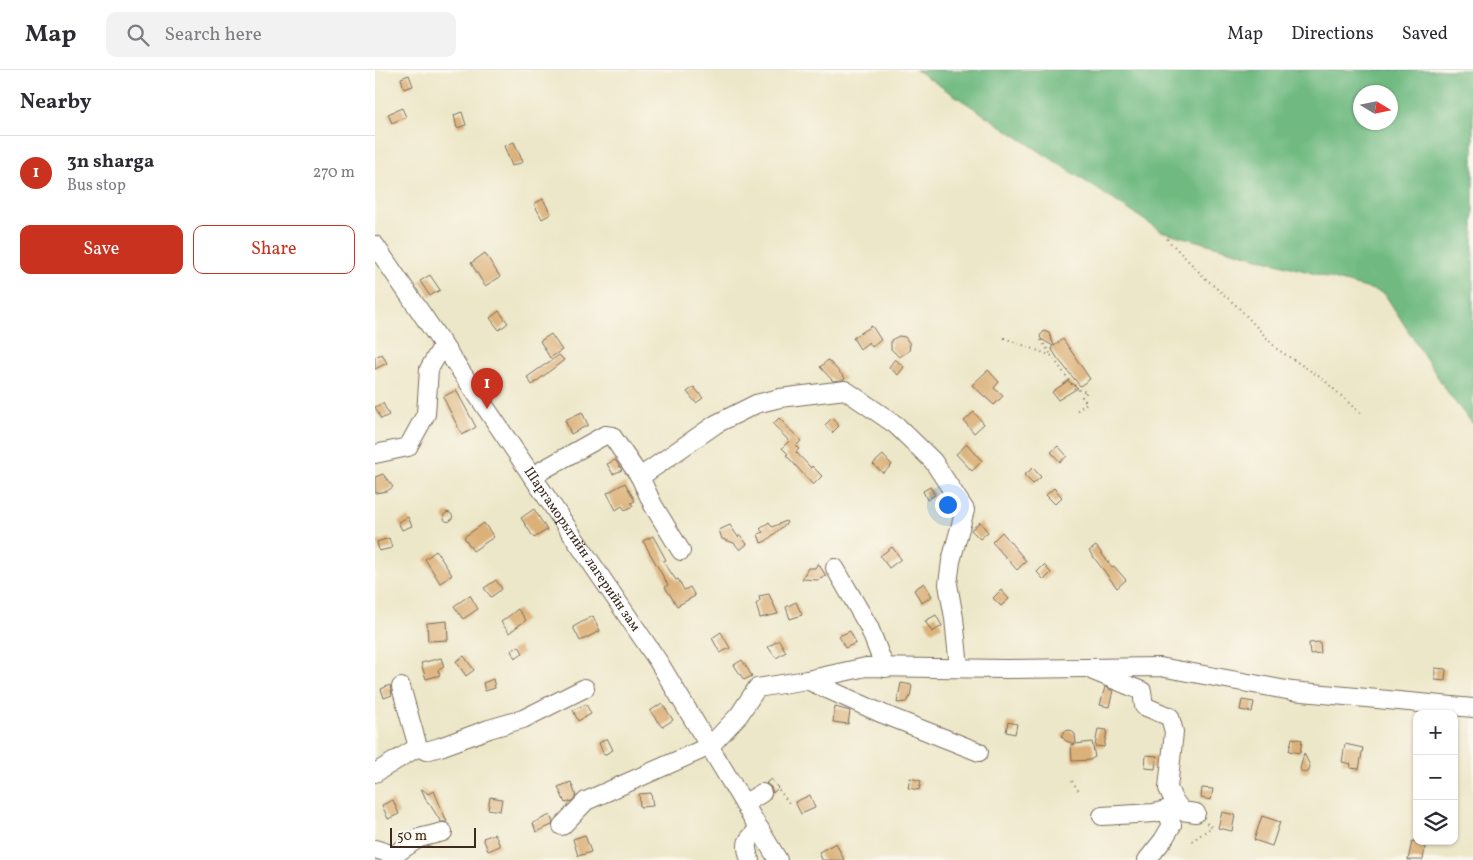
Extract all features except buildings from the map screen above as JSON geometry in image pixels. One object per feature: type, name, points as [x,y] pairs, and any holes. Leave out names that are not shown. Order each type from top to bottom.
[{"type":"street","name":"Шаргаморьтийн лагерийн зам","points":[[375,245],[659,661],[778,860]]},
{"type":"street","points":[[375,454],[408,447],[426,414],[429,369],[443,345]]},
{"type":"street","points":[[640,476],[716,424],[755,404],[780,398],[845,390],[896,425],[933,461],[965,510],[951,561],[948,584],[954,618],[959,668]]},
{"type":"street","points":[[532,476],[605,435],[612,436],[640,476],[653,504],[681,551]]},
{"type":"street","points":[[835,568],[869,628],[885,668]]},
{"type":"street","points":[[561,826],[586,801],[710,746],[739,715],[757,688],[807,680],[866,667],[1160,667],[1293,691],[1473,708]]},
{"type":"street","points":[[1086,668],[1142,691],[1144,706],[1170,717],[1174,732],[1169,788],[1172,825],[1147,860]]},
{"type":"street","points":[[807,680],[883,714],[979,752]]},
{"type":"street","points":[[401,687],[418,748]]},
{"type":"street","points":[[418,748],[426,751],[523,719],[585,688]]},
{"type":"street","points":[[375,774],[418,748]]},
{"type":"street","points":[[744,804],[770,791]]},
{"type":"street","points":[[1102,816],[1154,813],[1172,808],[1196,813]]},
{"type":"street","points":[[751,860],[746,849],[747,843],[749,837],[760,830]]},
{"type":"street","points":[[375,848],[394,855],[419,838],[443,832]]},
{"type":"path","points":[[1167,239],[1205,278],[1239,308],[1277,349],[1323,380],[1362,415]]},
{"type":"path","points":[[1004,338],[1052,356]]},
{"type":"path","points":[[1041,340],[1087,404],[1075,412]]},
{"type":"path","points":[[1078,390],[1087,392],[1083,397]]},
{"type":"path","points":[[1072,780],[1078,790]]},
{"type":"path","points":[[770,791],[789,803]]},
{"type":"path","points":[[1192,841],[1212,827],[1196,813]]},
{"type":"green space","points":[[916,70],[1473,70],[1473,424],[1450,396],[1384,293],[1161,231]]},
{"type":"place","name":"3n sharga","points":[[487,409]]}]
